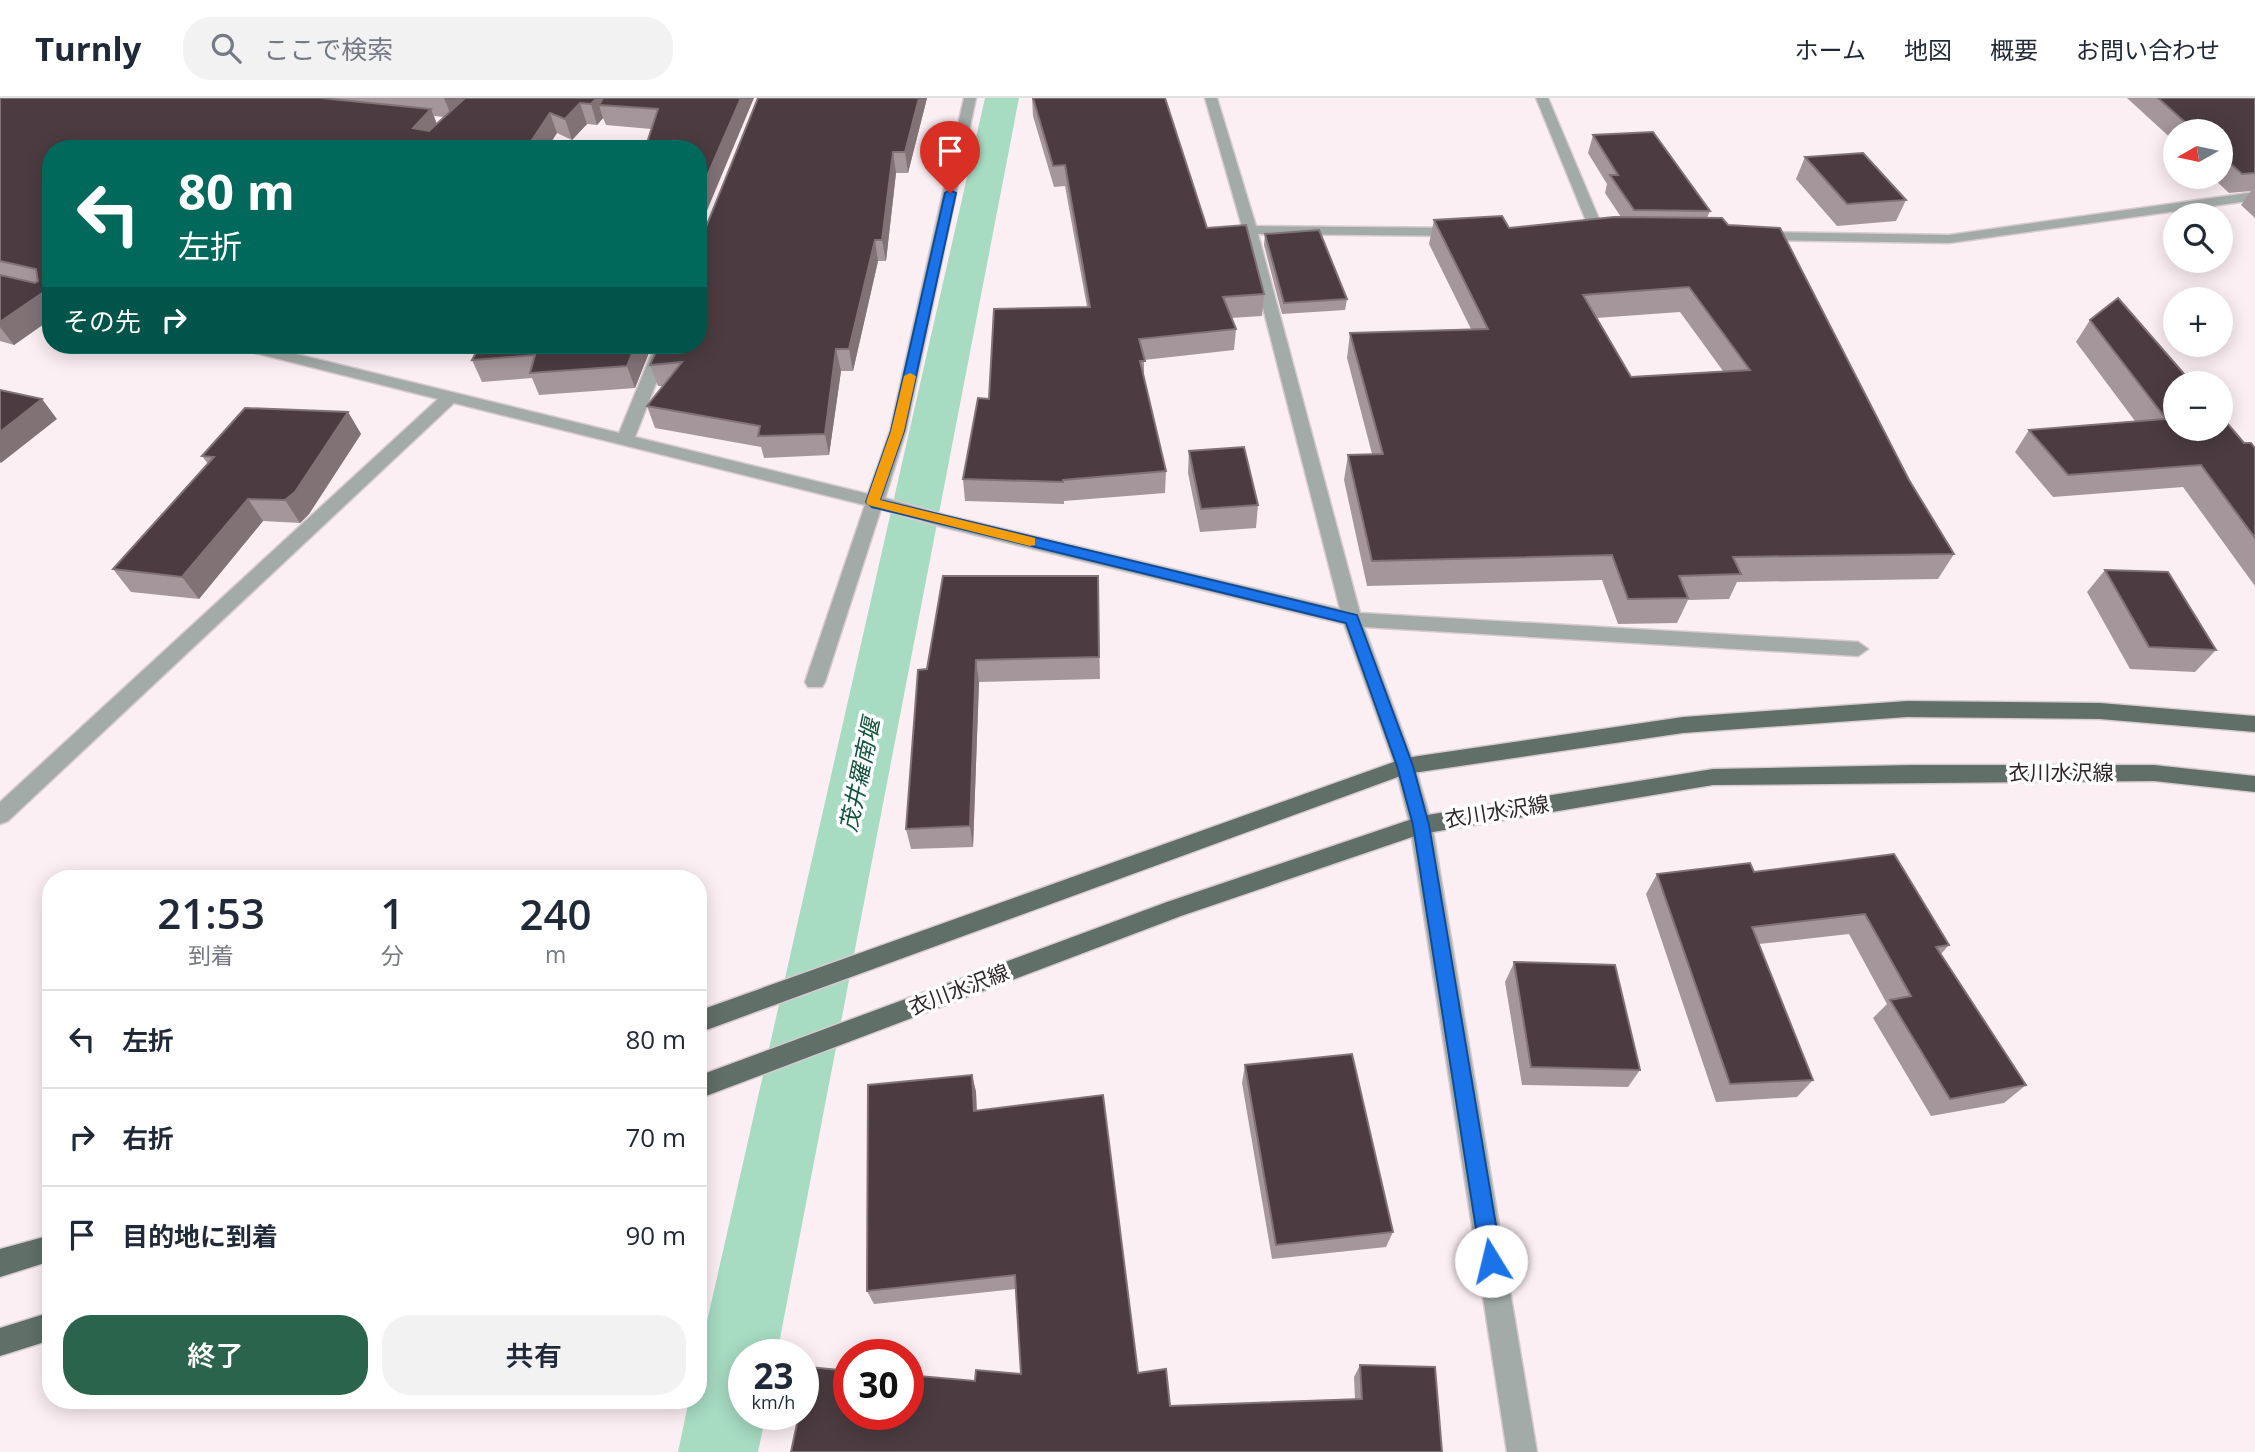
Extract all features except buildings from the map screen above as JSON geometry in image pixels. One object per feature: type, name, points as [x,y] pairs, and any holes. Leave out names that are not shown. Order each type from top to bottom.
[{"type":"main road","points":[[707,1018],[1405,766],[1683,725],[1907,709],[2100,711],[2255,724]]},
{"type":"main road","name":"衣川水沢線","points":[[707,1085],[1175,909],[1421,825],[1713,777],[1912,773],[2141,773],[2255,784]]},
{"type":"main road","points":[[0,1263],[42,1251]]},
{"type":"main road","points":[[0,1342],[42,1329]]},
{"type":"street","points":[[816,682],[879,503],[898,431],[970,98]]},
{"type":"street","points":[[1211,98],[1250,230],[1352,619],[1405,766],[1421,825],[1522,1452]]},
{"type":"street","points":[[1542,98],[1598,233]]},
{"type":"street","points":[[1746,236],[1949,239],[2255,196]]},
{"type":"street","points":[[1250,230],[1473,232]]},
{"type":"street","points":[[277,354],[943,521],[1352,619],[1858,649]]},
{"type":"street","points":[[625,440],[659,354]]},
{"type":"street","points":[[0,815],[450,397]]},
{"type":"waterway","name":"茂井羅南堰","points":[[718,1452],[1002,98]]},
{"type":"slow traffic","points":[[910,376],[898,431],[872,502],[1030,542]]},
{"type":"route","points":[[950,193],[898,431],[872,502],[1352,619],[1405,766],[1421,825],[1491,1261]]}]
